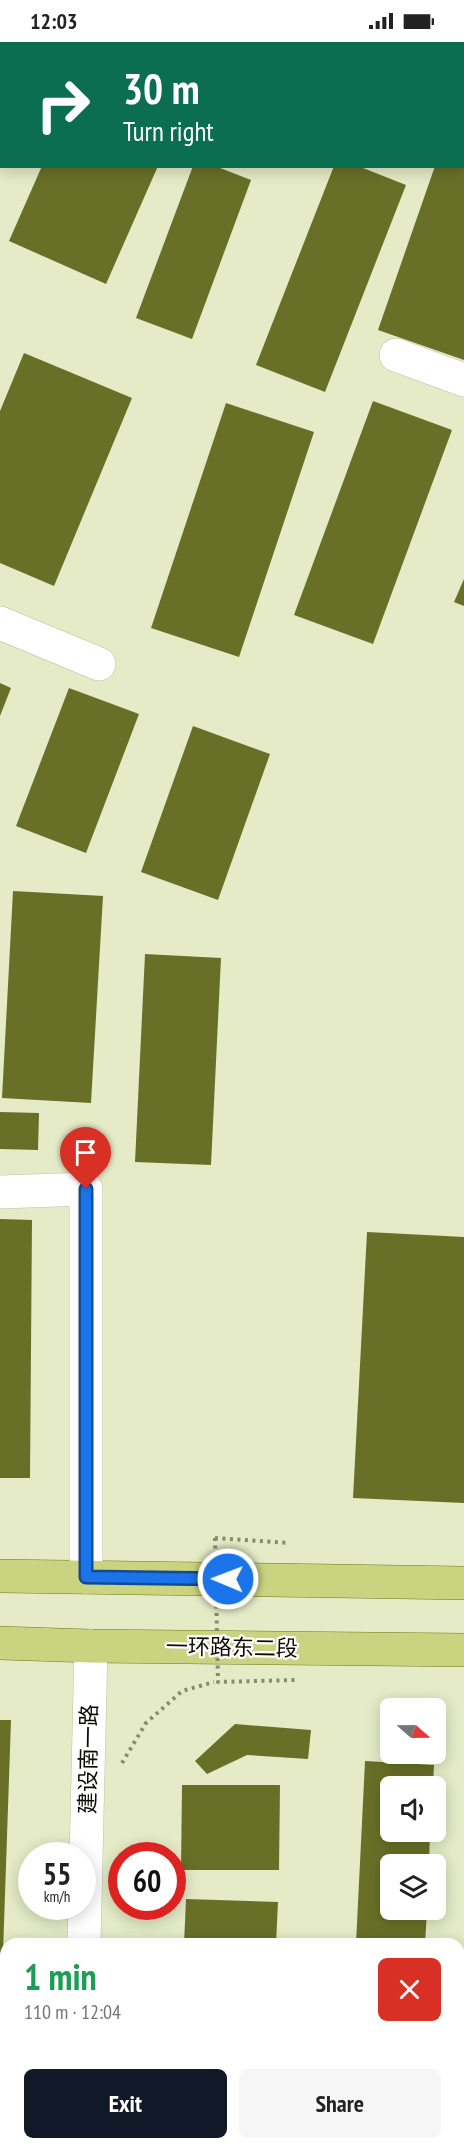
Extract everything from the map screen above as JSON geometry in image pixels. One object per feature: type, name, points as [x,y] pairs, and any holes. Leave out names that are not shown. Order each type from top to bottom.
[{"type":"main road","points":[[0,1576],[464,1583]]},
{"type":"main road","name":"一环路东二段","points":[[0,1643],[464,1650]]},
{"type":"street","points":[[396,355],[464,380]]},
{"type":"street","points":[[0,623],[99,664]]},
{"type":"street","points":[[0,1192],[86,1189],[86,1577]]},
{"type":"street","name":"建设南一路","points":[[84,1938],[90,1646]]},
{"type":"path","points":[[218,1682],[215,1538],[290,1542]]},
{"type":"path","points":[[120,1767],[146,1723],[182,1691],[218,1682],[295,1680]]},
{"type":"building","points":[[41,168],[157,168],[106,284],[9,241]]},
{"type":"building","points":[[192,168],[220,168],[251,180],[192,339],[136,318]]},
{"type":"building","points":[[333,168],[363,168],[406,185],[325,392],[256,365]]},
{"type":"building","points":[[434,168],[464,168],[464,360],[378,330]]},
{"type":"building","points":[[24,353],[132,398],[54,586],[0,563],[0,411]]},
{"type":"building","points":[[373,401],[452,430],[373,644],[294,615]]},
{"type":"building","points":[[226,403],[314,432],[239,657],[151,628]]},
{"type":"building","points":[[464,579],[464,606],[454,602]]},
{"type":"building","points":[[0,683],[11,688],[0,716]]},
{"type":"building","points":[[69,688],[139,714],[86,853],[16,826]]},
{"type":"building","points":[[193,726],[270,754],[218,900],[141,872]]},
{"type":"building","points":[[13,891],[103,896],[91,1103],[2,1098]]},
{"type":"building","points":[[145,954],[221,958],[211,1165],[135,1162]]},
{"type":"building","points":[[0,1112],[39,1113],[38,1150],[0,1149]]},
{"type":"building","points":[[0,1219],[32,1220],[30,1478],[0,1478]]},
{"type":"building","points":[[367,1232],[464,1237],[464,1503],[353,1498]]},
{"type":"building","points":[[0,1720],[11,1720],[4,1938],[0,1938]]},
{"type":"building","points":[[235,1724],[311,1730],[308,1759],[247,1755],[207,1774],[195,1761]]},
{"type":"building","points":[[365,1761],[380,1762],[380,1764],[434,1765],[433,1776],[380,1776],[380,1842],[430,1842],[429,1854],[380,1854],[380,1920],[426,1920],[425,1938],[356,1938]]},
{"type":"building","points":[[182,1785],[280,1785],[279,1870],[186,1870],[186,1842],[181,1842]]},
{"type":"building","points":[[186,1899],[278,1902],[276,1938],[184,1938]]},
{"type":"route","points":[[86,1189],[86,1577],[228,1579]]}]
